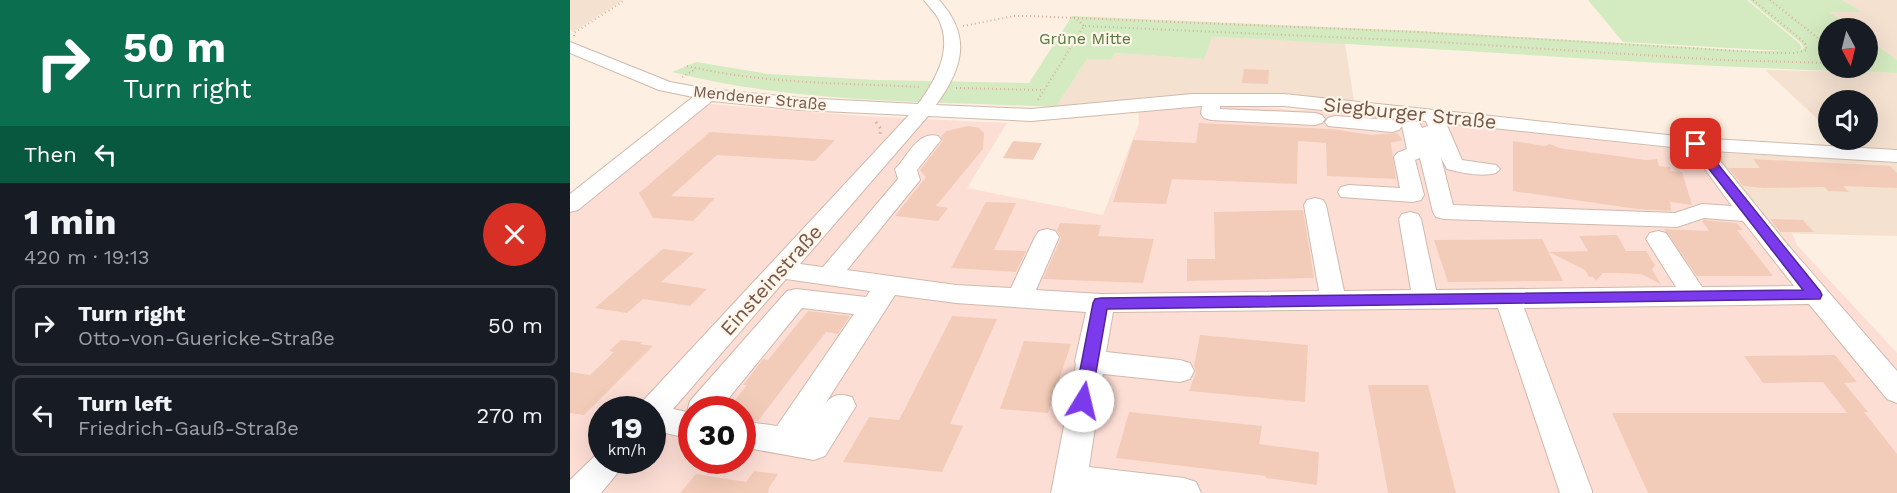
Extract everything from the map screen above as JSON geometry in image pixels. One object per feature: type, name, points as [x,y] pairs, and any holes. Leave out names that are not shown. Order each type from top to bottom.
[{"type":"street","points":[[931,0],[944,10],[952,29]]},
{"type":"street","name":"Einsteinstraße","points":[[666,396],[923,110],[941,86],[948,67],[954,45],[952,29]]},
{"type":"street","name":"Mendener Straße","points":[[570,47],[665,86],[708,95],[866,108],[923,110]]},
{"type":"street","points":[[570,206],[708,95]]},
{"type":"street","points":[[1211,99],[1211,114],[1315,119]]},
{"type":"street","name":"Siegburger Straße","points":[[923,110],[1031,115],[1211,99],[1284,100],[1436,123],[1696,144],[1897,156]]},
{"type":"street","points":[[866,108],[884,122],[890,131],[890,148]]},
{"type":"street","points":[[1335,122],[1411,120],[1418,152],[1404,158],[1413,195],[1349,192]]},
{"type":"street","points":[[1489,169],[1454,165],[1436,123],[1424,133],[1444,212],[1677,220],[1702,211],[1749,214]]},
{"type":"street","points":[[829,276],[909,180],[906,169],[931,140]]},
{"type":"street","points":[[1696,144],[1749,214],[1897,391]]},
{"type":"street","points":[[1315,205],[1333,300]]},
{"type":"street","points":[[1410,219],[1425,299]]},
{"type":"street","points":[[1019,298],[1047,237]]},
{"type":"street","points":[[1658,239],[1694,296]]},
{"type":"street","points":[[780,270],[829,276],[879,297]]},
{"type":"street","points":[[714,396],[796,298],[1019,298],[1101,303],[1815,295]]},
{"type":"street","points":[[784,441],[879,297]]},
{"type":"street","points":[[1507,298],[1519,325],[1576,491]]},
{"type":"street","points":[[1101,303],[1069,487],[1184,493]]},
{"type":"street","points":[[1089,362],[1180,371]]},
{"type":"street","points":[[756,436],[814,446],[841,406]]},
{"type":"street","points":[[580,493],[597,474]]},
{"type":"path","points":[[570,33],[574,36],[574,33],[625,0]]},
{"type":"path","points":[[952,29],[1014,16],[1074,17],[1406,31],[1774,53],[1795,53],[1806,50],[1805,43],[1753,0]]},
{"type":"path","points":[[1770,0],[1818,38]]},
{"type":"path","points":[[1074,17],[1084,26],[1420,40],[1722,60],[1818,63]]},
{"type":"path","points":[[1031,115],[1084,26]]},
{"type":"path","points":[[687,66],[725,75],[771,80],[926,87]]},
{"type":"path","points":[[678,79],[688,81]]},
{"type":"path","points":[[954,88],[1044,90]]},
{"type":"shaded area","points":[[570,0],[623,0],[573,32],[570,29]]},
{"type":"shaded area","points":[[1842,0],[1897,0],[1897,60],[1878,46],[1878,18],[1837,18],[1828,12],[1860,12]]},
{"type":"shaded area","points":[[1211,37],[1345,43],[1354,101],[1263,94],[1167,95],[1056,107],[1087,59],[1111,60],[1115,53],[1204,59]]},
{"type":"shaded area","points":[[1765,70],[1818,71],[1818,78],[1878,78],[1878,73],[1897,73],[1897,149],[1878,149],[1878,90],[1818,90],[1818,120]]},
{"type":"shaded area","points":[[709,104],[863,116],[1007,123],[967,188],[1103,215],[1139,123],[1138,111],[1241,105],[1292,110],[1328,110],[1677,149],[1694,157],[1753,233],[1792,233],[1797,245],[1897,353],[1897,493],[570,493],[570,207]]},
{"type":"shaded area","points":[[1717,153],[1897,161],[1897,236],[1770,233],[1712,157]]},
{"type":"green space","name":"Grüne Mitte","points":[[1588,0],[1747,0],[1799,43],[1802,48],[1798,51],[1804,48],[1801,43],[1749,0],[1842,0],[1861,12],[1829,12],[1838,18],[1818,18],[1818,70],[1212,37],[1204,59],[1115,53],[1111,60],[1087,59],[1056,107],[815,96],[766,90],[672,72],[696,62],[768,74],[877,80],[1029,83],[1072,16],[1419,31],[1783,51],[1623,42]]},
{"type":"green space","name":"Grüne Mitte","points":[[1878,46],[1897,60],[1897,73],[1878,72]]},
{"type":"building","points":[[1244,69],[1269,70],[1268,84],[1242,83]]},
{"type":"building","points":[[1199,123],[1332,129],[1371,135],[1397,133],[1403,140],[1391,143],[1396,179],[1327,176],[1326,143],[1298,141],[1297,184],[1172,179],[1166,204],[1113,202],[1133,140],[1196,143]]},
{"type":"building","points":[[968,126],[979,128],[984,133],[983,149],[936,206],[948,208],[938,221],[895,216],[926,177],[920,170],[943,141],[941,137],[946,131]]},
{"type":"building","points":[[710,132],[835,140],[815,161],[717,155],[671,196],[715,198],[693,221],[653,218],[639,193]]},
{"type":"building","points":[[1013,141],[1042,143],[1033,160],[1003,158]]},
{"type":"building","points":[[1513,141],[1545,146],[1550,144],[1559,148],[1646,160],[1657,159],[1659,166],[1670,167],[1671,171],[1682,172],[1692,205],[1670,202],[1671,211],[1637,209],[1513,191]]},
{"type":"building","points":[[1753,159],[1890,166],[1897,173],[1897,188],[1843,186],[1849,192],[1828,191],[1825,187],[1743,186],[1728,168],[1760,168]]},
{"type":"building","points":[[986,202],[1016,203],[994,250],[1026,251],[1016,272],[951,268]]},
{"type":"building","points":[[1303,210],[1314,278],[1187,281],[1187,259],[1215,259],[1214,212]]},
{"type":"building","points":[[1770,219],[1803,220],[1814,232],[1780,232]]},
{"type":"building","points":[[1702,221],[1737,223],[1743,230],[1737,230],[1773,276],[1697,276],[1664,229],[1709,231]]},
{"type":"building","points":[[1060,223],[1101,225],[1098,236],[1154,239],[1143,283],[1043,279],[1061,238],[1057,230]]},
{"type":"building","points":[[1617,235],[1626,251],[1646,251],[1655,265],[1652,270],[1661,284],[1641,274],[1603,273],[1596,281],[1593,277],[1589,277],[1585,270],[1549,252],[1588,251],[1579,236]]},
{"type":"building","points":[[1542,239],[1563,281],[1448,282],[1434,240]]},
{"type":"building","points":[[663,249],[694,253],[661,282],[707,289],[690,306],[643,299],[627,313],[595,308]]},
{"type":"building","points":[[808,311],[850,316],[838,334],[826,332],[756,421],[756,396],[738,396],[747,385],[743,385],[763,359],[768,360]]},
{"type":"building","points":[[952,316],[997,319],[950,424],[963,426],[942,472],[843,462],[869,417],[899,420]]},
{"type":"building","points":[[1200,335],[1308,345],[1305,402],[1189,391],[1196,372],[1194,366]]},
{"type":"building","points":[[621,340],[642,342],[640,344],[653,346],[603,396],[588,396],[588,411],[584,415],[570,413],[570,372],[590,375],[614,352],[609,351]]},
{"type":"building","points":[[1024,341],[1071,344],[1048,413],[1000,409]]},
{"type":"building","points":[[1835,355],[1857,382],[1844,383],[1868,412],[1864,412],[1897,454],[1897,493],[1648,493],[1612,413],[1847,413],[1823,382],[1763,383],[1744,356]]},
{"type":"building","points":[[1368,385],[1428,385],[1456,493],[1388,493]]},
{"type":"building","points":[[1129,412],[1262,426],[1259,444],[1319,452],[1317,485],[1266,478],[1266,476],[1116,458]]},
{"type":"building","points":[[756,471],[778,474],[768,493],[680,493],[696,474],[746,482],[752,474],[756,474]]},
{"type":"route","points":[[1083,401],[1101,303],[1815,295],[1776,249],[1696,144]]}]
